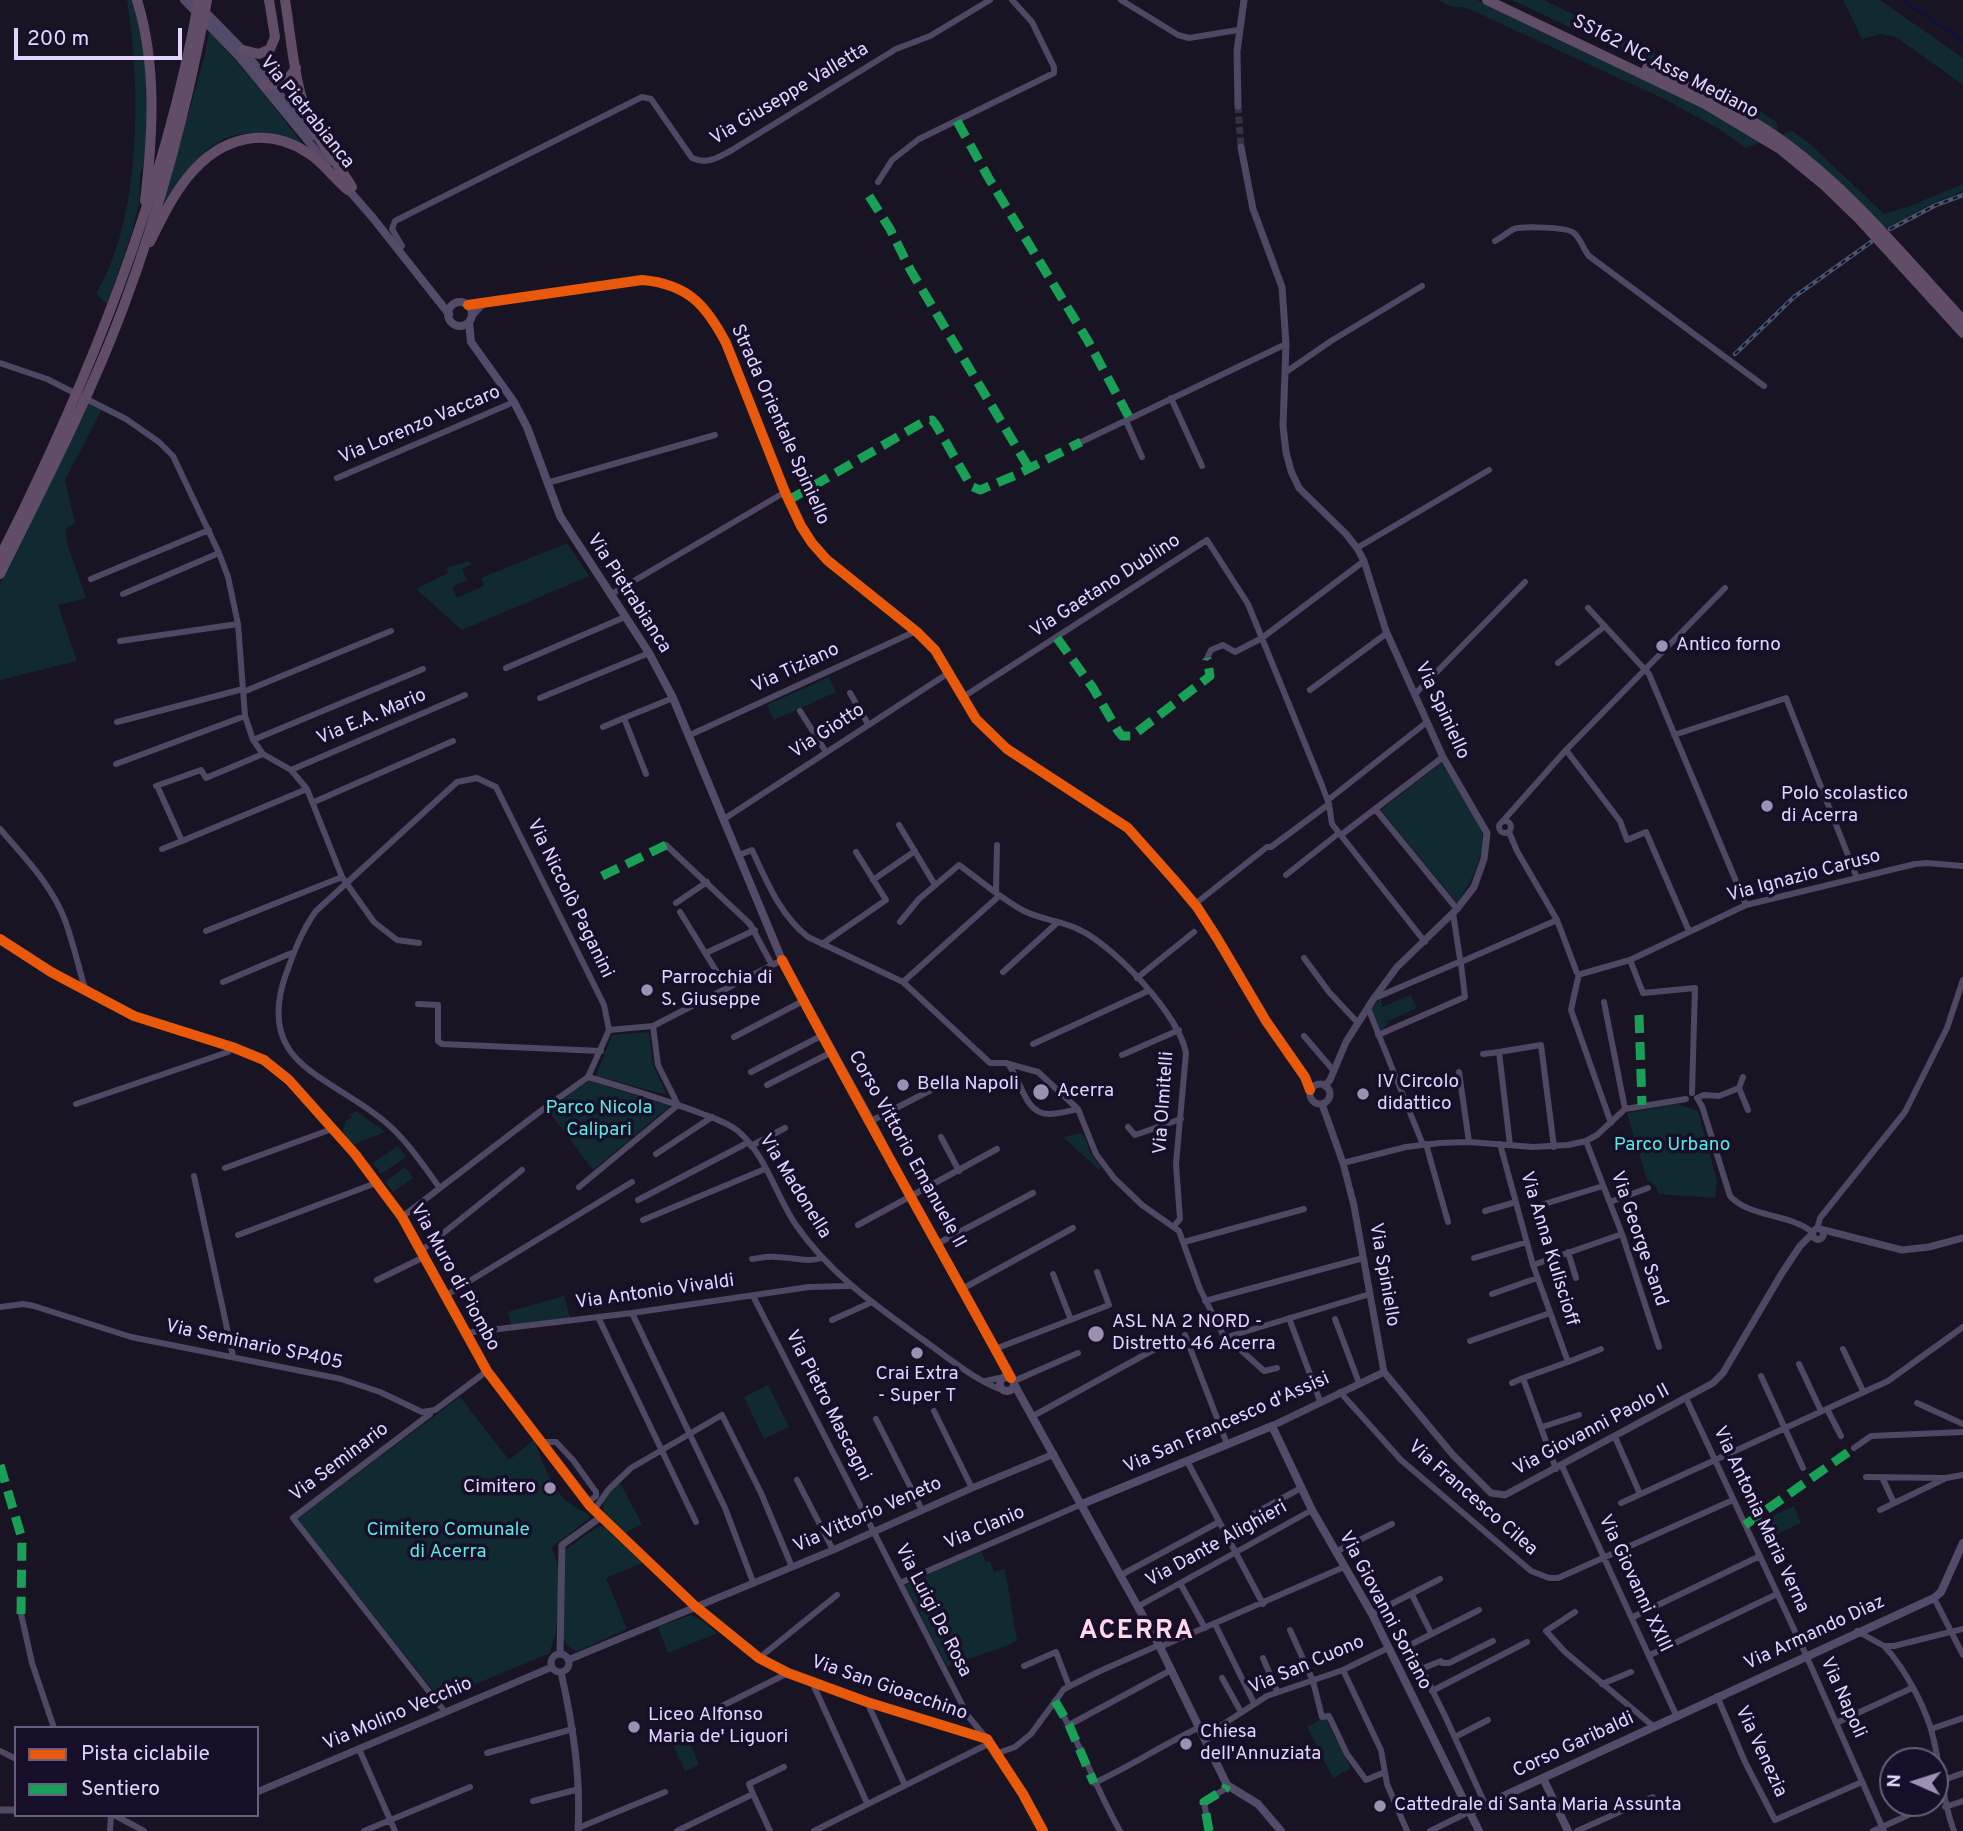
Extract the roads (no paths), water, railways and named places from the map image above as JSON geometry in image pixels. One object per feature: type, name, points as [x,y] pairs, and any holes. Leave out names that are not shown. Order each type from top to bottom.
[{"type":"highway","points":[[137,0],[148,54],[152,120],[147,180],[137,238]]},
{"type":"highway","points":[[0,574],[76,406],[113,333],[136,271],[177,136],[195,39],[196,0]]},
{"type":"highway","points":[[85,387],[103,327],[160,168],[207,0]]},
{"type":"highway","points":[[243,50],[259,54],[270,49],[275,37],[269,0]]},
{"type":"highway","points":[[285,0],[302,99],[314,131],[350,189]]},
{"type":"highway","name":"SS162 NC Asse Mediano","points":[[1487,0],[1754,128]]},
{"type":"highway","name":"SS162 NC Asse Mediano","points":[[1503,0],[1702,93],[1777,142],[1878,233],[1963,333]]},
{"type":"highway","points":[[268,85],[289,78],[296,68]]},
{"type":"highway","points":[[136,271],[162,217],[184,183],[206,157],[231,142],[261,137],[284,141],[308,153],[350,189]]},
{"type":"highway","name":"SS162 NC Asse Mediano","points":[[1888,244],[1963,320]]},
{"type":"highway","points":[[0,557],[76,406]]},
{"type":"main road","name":"Via Pietrabianca","points":[[184,0],[268,85]]},
{"type":"main road","name":"Via Pietrabianca","points":[[196,0],[243,50],[449,314],[469,346],[514,402],[536,448],[560,516],[649,653],[673,698],[782,960]]},
{"type":"main road","points":[[435,298],[468,305]]},
{"type":"main road","points":[[449,314],[451,307],[458,303]]},
{"type":"main road","name":"Via Pietrabianca","points":[[468,305],[469,337],[480,357]]},
{"type":"main road","points":[[457,326],[470,319]]},
{"type":"main road","name":"Corso Vittorio Emanuele II","points":[[782,960],[998,1353],[1006,1383]]},
{"type":"main road","points":[[1006,1383],[1033,1416],[1082,1504],[1160,1646],[1227,1785],[1254,1800],[1281,1831]]},
{"type":"main road","name":"Via San Francesco d'Assisi","points":[[1082,1504],[1272,1426]]},
{"type":"main road","name":"Via Giovanni Soriano","points":[[1272,1426],[1312,1510],[1372,1614],[1479,1831]]},
{"type":"main road","points":[[1934,1598],[1944,1587],[1963,1543]]},
{"type":"main road","name":"Via Armando Diaz","points":[[1653,1726],[1934,1598]]},
{"type":"main road","name":"Corso Garibaldi","points":[[1469,1812],[1653,1726]]},
{"type":"main road","points":[[1544,1777],[1567,1831]]},
{"type":"street","name":"Via Giuseppe Valletta","points":[[398,251],[402,246],[392,226],[400,219],[642,97],[651,99],[692,158],[712,160],[896,50],[930,36],[990,0]]},
{"type":"street","points":[[878,182],[892,160],[919,139],[1054,73],[1054,67],[1032,22],[1012,0]]},
{"type":"street","points":[[1121,0],[1166,30],[1189,38],[1238,30]]},
{"type":"street","points":[[1238,106],[1238,30],[1244,0]]},
{"type":"street","name":"Via Spiniello","points":[[1241,147],[1252,209],[1282,287],[1286,344],[1283,426],[1291,471],[1299,488],[1357,548],[1364,561],[1387,633],[1443,757],[1490,832],[1474,887],[1455,911],[1397,967],[1374,998],[1346,1042],[1325,1086],[1329,1096],[1322,1104]]},
{"type":"street","points":[[1496,241],[1523,227],[1568,230],[1575,233],[1589,256],[1764,386]]},
{"type":"street","name":"Strada Orientale Spiniello","points":[[468,305],[483,305],[642,280],[681,289],[708,311],[726,343],[801,526],[827,561],[935,650],[976,719],[1007,749],[1128,828],[1195,904],[1266,1021],[1305,1077],[1310,1090]]},
{"type":"street","points":[[1286,372],[1331,341],[1422,286]]},
{"type":"street","points":[[470,319],[483,305]]},
{"type":"street","points":[[1081,442],[1286,344]]},
{"type":"street","points":[[0,363],[47,379],[144,430],[159,442],[175,461],[219,552],[235,602],[245,716],[253,740],[263,754],[291,770],[307,789],[344,880],[380,928],[397,940],[419,943]]},
{"type":"street","points":[[1171,398],[1202,466]]},
{"type":"street","name":"Via Lorenzo Vaccaro","points":[[337,478],[514,402]]},
{"type":"street","points":[[1125,421],[1142,457]]},
{"type":"street","points":[[547,483],[715,435]]},
{"type":"street","points":[[1357,548],[1489,470]]},
{"type":"street","points":[[610,594],[785,492]]},
{"type":"street","points":[[91,579],[209,530]]},
{"type":"street","name":"Via Gaetano Dublino","points":[[963,697],[1207,540],[1248,604],[1328,802],[1332,824],[1425,942]]},
{"type":"street","points":[[122,594],[219,552]]},
{"type":"street","points":[[1207,658],[1215,647],[1223,645],[1235,652],[1262,638],[1364,561]]},
{"type":"street","points":[[1415,694],[1525,582]]},
{"type":"street","points":[[1505,828],[1511,812],[1566,750],[1725,588]]},
{"type":"street","points":[[1588,608],[1648,674],[1746,905]]},
{"type":"street","points":[[506,668],[625,617]]},
{"type":"street","points":[[120,640],[239,624]]},
{"type":"street","points":[[1558,663],[1605,626]]},
{"type":"street","points":[[117,722],[243,691],[391,631]]},
{"type":"street","name":"Via Tiziano","points":[[690,735],[916,632]]},
{"type":"street","points":[[1310,690],[1387,633]]},
{"type":"street","points":[[540,698],[649,653]]},
{"type":"street","points":[[253,740],[424,669]]},
{"type":"street","name":"Via Giotto","points":[[724,819],[950,673]]},
{"type":"street","points":[[850,693],[868,724]]},
{"type":"street","name":"Via E.A. Mario","points":[[291,770],[465,695]]},
{"type":"street","points":[[603,727],[673,698]]},
{"type":"street","points":[[1674,735],[1786,698],[1857,878]]},
{"type":"street","points":[[800,711],[826,752]]},
{"type":"street","points":[[116,764],[245,716]]},
{"type":"street","points":[[624,718],[646,774]]},
{"type":"street","points":[[1195,904],[1427,722]]},
{"type":"street","points":[[314,802],[453,741]]},
{"type":"street","points":[[1566,750],[1619,821],[1627,840],[1646,832],[1689,931]]},
{"type":"street","points":[[183,841],[158,788],[201,770],[206,778],[263,754]]},
{"type":"street","points":[[1286,874],[1376,810],[1443,757]]},
{"type":"street","name":"Via Niccolò Paganini","points":[[344,880],[457,782],[467,778],[487,781],[496,787],[604,1005],[609,1031]]},
{"type":"street","points":[[162,849],[307,789]]},
{"type":"street","points":[[1376,810],[1455,911],[1465,997],[1378,1035]]},
{"type":"street","points":[[899,825],[935,884]]},
{"type":"street","points":[[1490,832],[1505,828]]},
{"type":"street","points":[[1505,828],[1557,920],[1579,975],[1571,1010],[1611,1123]]},
{"type":"street","points":[[0,829],[44,881],[57,904],[66,922],[86,992]]},
{"type":"street","points":[[666,845],[755,930],[772,965]]},
{"type":"street","points":[[903,982],[998,894],[998,845]]},
{"type":"street","points":[[739,855],[752,850],[789,920],[808,937],[903,982],[990,1062],[1007,1063],[1038,1072],[1078,1109],[1096,1154],[1114,1178],[1142,1205],[1174,1226],[1184,1242],[1191,1267],[1216,1323],[1227,1337],[1264,1371],[1277,1368]]},
{"type":"street","points":[[873,880],[915,851]]},
{"type":"street","points":[[822,944],[886,900],[856,852]]},
{"type":"street","name":"Via Ignazio Caruso","points":[[1579,975],[1630,960],[1746,905],[1927,863],[1963,866]]},
{"type":"street","name":"Via Olmitelli","points":[[900,922],[935,884],[959,865],[1026,912],[1079,929],[1094,938],[1166,1009],[1184,1040],[1186,1053],[1177,1164],[1180,1219],[1174,1226]]},
{"type":"street","points":[[206,931],[344,880]]},
{"type":"street","points":[[344,880],[310,920],[294,952],[278,996],[280,1033],[291,1054],[309,1071],[386,1122],[439,1187]]},
{"type":"street","points":[[677,903],[706,882]]},
{"type":"street","points":[[680,912],[723,982],[731,986]]},
{"type":"street","points":[[1374,998],[1557,920]]},
{"type":"street","points":[[1003,972],[1057,923]]},
{"type":"street","points":[[706,953],[755,930]]},
{"type":"street","points":[[1137,978],[1194,932]]},
{"type":"street","name":"Via Muro di Piombo","points":[[0,939],[86,992],[134,1016],[230,1046],[264,1060],[289,1080],[355,1154],[402,1217],[487,1371],[587,1503],[695,1606]]},
{"type":"street","points":[[223,982],[294,952]]},
{"type":"street","points":[[1304,958],[1329,992],[1358,1023]]},
{"type":"street","points":[[402,1217],[588,1077],[609,1031],[653,1026],[782,960]]},
{"type":"street","points":[[1630,960],[1643,993],[1695,988],[1695,1095],[1702,1106],[1730,1196],[1741,1205],[1799,1224],[1816,1234],[1846,1235],[1902,1250],[1929,1247],[1963,1238]]},
{"type":"street","points":[[1816,1234],[1820,1218],[1905,1112],[1947,1028],[1963,980]]},
{"type":"street","points":[[1033,1044],[1148,991]]},
{"type":"street","points":[[734,1037],[803,1001]]},
{"type":"street","points":[[1604,1002],[1625,1109]]},
{"type":"street","points":[[418,1004],[438,1005],[438,1041],[442,1044],[601,1051]]},
{"type":"street","points":[[1368,1008],[1424,1144],[1448,1222]]},
{"type":"street","points":[[579,1187],[678,1105],[658,1065],[653,1026]]},
{"type":"street","points":[[1122,1055],[1179,1030]]},
{"type":"street","points":[[751,1072],[823,1035]]},
{"type":"street","points":[[1304,1036],[1334,1070]]},
{"type":"street","points":[[1483,1054],[1541,1045],[1554,1147]]},
{"type":"street","points":[[76,1104],[228,1052],[230,1046]]},
{"type":"street","points":[[767,1085],[832,1052]]},
{"type":"street","points":[[1499,1052],[1510,1145]]},
{"type":"street","points":[[1007,1063],[1015,1070],[1028,1102],[1041,1113],[1047,1115],[1078,1109]]},
{"type":"street","points":[[1459,1072],[1469,1142]]},
{"type":"street","points":[[1743,1076],[1739,1088],[1748,1110]]},
{"type":"street","name":"Via Madonella","points":[[588,1077],[678,1105],[729,1125],[750,1144],[795,1223],[822,1258],[849,1286],[959,1366],[984,1381],[1006,1383]]},
{"type":"street","points":[[1310,1090],[1318,1084],[1325,1086]]},
{"type":"street","points":[[1343,1163],[1424,1144],[1469,1142],[1554,1147],[1587,1141],[1597,1136],[1625,1109],[1686,1099],[1687,1094],[1719,1096],[1739,1088]]},
{"type":"street","points":[[871,1121],[931,1090]]},
{"type":"street","name":"Via Spiniello","points":[[1310,1090],[1312,1101],[1322,1104]]},
{"type":"street","name":"Via Spiniello","points":[[1322,1104],[1343,1163],[1354,1206],[1384,1371]]},
{"type":"street","points":[[656,1154],[712,1117]]},
{"type":"street","points":[[1128,1127],[1135,1135],[1181,1119]]},
{"type":"street","points":[[638,1200],[785,1128]]},
{"type":"street","points":[[225,1168],[332,1129]]},
{"type":"street","points":[[941,1137],[959,1171]]},
{"type":"street","name":"Via George Sand","points":[[1587,1141],[1660,1347]]},
{"type":"street","name":"Via Anna Kuliscioff","points":[[1500,1144],[1537,1278],[1568,1362]]},
{"type":"street","points":[[858,1225],[997,1149]]},
{"type":"street","points":[[643,1220],[765,1169]]},
{"type":"street","points":[[377,1280],[422,1254],[522,1170]]},
{"type":"street","points":[[194,1175],[233,1356]]},
{"type":"street","points":[[445,1296],[632,1182]]},
{"type":"street","points":[[238,1235],[376,1183]]},
{"type":"street","points":[[1541,1205],[1603,1186]]},
{"type":"street","points":[[1610,1202],[1648,1188]]},
{"type":"street","points":[[937,1244],[1033,1192]]},
{"type":"street","points":[[1485,1211],[1516,1202]]},
{"type":"street","points":[[1184,1242],[1304,1209]]},
{"type":"street","points":[[962,1289],[1073,1228]]},
{"type":"street","points":[[1533,1265],[1622,1234]]},
{"type":"street","name":"Via Giovanni Paolo II","points":[[1384,1371],[1453,1455],[1492,1493],[1505,1495],[1713,1383],[1723,1373],[1794,1254],[1816,1234]]},
{"type":"street","points":[[1474,1258],[1527,1242]]},
{"type":"street","points":[[1568,1252],[1576,1278]]},
{"type":"street","points":[[752,1259],[774,1256],[808,1262],[822,1258]]},
{"type":"street","points":[[1205,1301],[1363,1258]]},
{"type":"street","points":[[998,1353],[1109,1305],[1097,1272]]},
{"type":"street","points":[[1053,1274],[1071,1320]]},
{"type":"street","points":[[1492,1294],[1537,1278]]},
{"type":"street","name":"Via Antonio Vivaldi","points":[[465,1333],[632,1313],[809,1287],[849,1286]]},
{"type":"street","points":[[1227,1337],[1370,1294]]},
{"type":"street","name":"Via Pietro Mascagni","points":[[753,1296],[873,1531]]},
{"type":"street","points":[[832,1320],[872,1302]]},
{"type":"street","name":"Via Seminario SP405","points":[[0,1307],[23,1304],[34,1306],[131,1337],[341,1379],[380,1392],[422,1412],[435,1410]]},
{"type":"street","points":[[632,1313],[725,1508],[753,1582]]},
{"type":"street","points":[[1470,1341],[1550,1313]]},
{"type":"street","points":[[597,1317],[696,1522]]},
{"type":"street","points":[[1289,1318],[1320,1401]]},
{"type":"street","points":[[1335,1319],[1359,1383]]},
{"type":"street","points":[[1621,1503],[1888,1381],[1963,1327]]},
{"type":"street","points":[[1185,1335],[1227,1444]]},
{"type":"street","points":[[1033,1416],[1166,1343]]},
{"type":"street","points":[[1512,1383],[1601,1349]]},
{"type":"street","points":[[1843,1349],[1863,1391]]},
{"type":"street","points":[[984,1381],[1006,1383],[1077,1353]]},
{"type":"street","points":[[1799,1364],[1841,1436]]},
{"type":"street","points":[[435,1410],[487,1371]]},
{"type":"street","name":"Via San Francesco d'Assisi","points":[[1272,1426],[1384,1371]]},
{"type":"street","points":[[1761,1376],[1803,1468]]},
{"type":"street","points":[[1523,1378],[1559,1467]]},
{"type":"street","name":"Via Francesco Cilea","points":[[1340,1392],[1401,1460],[1531,1571],[1549,1578],[1558,1578],[1733,1500]]},
{"type":"street","name":"Via Antonia Maria Verna","points":[[1686,1398],[1806,1655]]},
{"type":"street","points":[[1917,1403],[1963,1424]]},
{"type":"street","name":"Via Seminario","points":[[435,1410],[293,1518],[445,1712]]},
{"type":"street","points":[[933,1411],[972,1488]]},
{"type":"street","points":[[594,1510],[609,1489],[631,1468],[722,1415],[761,1493],[792,1567]]},
{"type":"street","points":[[1542,1427],[1579,1415]]},
{"type":"street","points":[[876,1419],[922,1510]]},
{"type":"street","points":[[1854,1448],[1871,1436],[1963,1432]]},
{"type":"street","points":[[1615,1437],[1640,1494]]},
{"type":"street","name":"Via Muro di Piombo","points":[[541,1442],[556,1442],[580,1469],[596,1492],[596,1496],[587,1503]]},
{"type":"street","name":"Via Vittorio Veneto","points":[[695,1606],[833,1550],[1054,1454]]},
{"type":"street","points":[[1187,1461],[1263,1604]]},
{"type":"street","name":"Via Giovanni XXIII","points":[[1559,1467],[1633,1617],[1676,1715]]},
{"type":"street","points":[[1866,1477],[1946,1478],[1963,1475]]},
{"type":"street","points":[[1882,1477],[1894,1503]]},
{"type":"street","points":[[1880,1510],[1946,1478]]},
{"type":"street","points":[[797,1480],[833,1550]]},
{"type":"street","points":[[1250,1516],[1301,1488]]},
{"type":"street","name":"Via Clanio","points":[[900,1583],[1082,1504]]},
{"type":"street","name":"Via Dante Alighieri","points":[[1137,1607],[1312,1510]]},
{"type":"street","points":[[559,1654],[562,1545],[601,1517]]},
{"type":"street","points":[[1121,1575],[1219,1522]]},
{"type":"street","points":[[1335,1552],[1392,1524]]},
{"type":"street","name":"Via Luigi De Rosa","points":[[873,1531],[968,1716],[988,1741]]},
{"type":"street","points":[[1633,1617],[1760,1556]]},
{"type":"street","points":[[998,1753],[1015,1747],[1031,1734],[1061,1692],[1069,1686],[1344,1567]]},
{"type":"street","points":[[1372,1614],[1440,1579]]},
{"type":"street","points":[[1180,1583],[1205,1628]]},
{"type":"street","points":[[1650,1655],[1777,1594]]},
{"type":"street","points":[[759,1658],[837,1595]]},
{"type":"street","points":[[1412,1595],[1431,1633]]},
{"type":"street","points":[[1934,1598],[1963,1656]]},
{"type":"street","points":[[568,1660],[695,1606]]},
{"type":"street","name":"Via San Gioacchino","points":[[695,1606],[759,1658],[788,1673],[988,1741]]},
{"type":"street","points":[[1479,1610],[1410,1645],[1485,1804]]},
{"type":"street","points":[[1575,1612],[1546,1631],[1565,1652],[1653,1726]]},
{"type":"street","points":[[21,1614],[32,1663],[53,1726]]},
{"type":"street","points":[[1215,1624],[1254,1703]]},
{"type":"street","points":[[1884,1646],[1894,1646],[1963,1629]]},
{"type":"street","points":[[1290,1630],[1313,1681],[1322,1717],[1329,1716],[1353,1764],[1366,1780],[1385,1772]]},
{"type":"street","points":[[1857,1632],[1884,1646],[1894,1656],[1931,1729],[1934,1747]]},
{"type":"street","points":[[1421,1669],[1441,1661],[1449,1663],[1493,1641]]},
{"type":"street","points":[[1432,1691],[1527,1642]]},
{"type":"street","name":"Via San Cuono","points":[[1205,1736],[1277,1691],[1286,1691],[1343,1670],[1388,1648]]},
{"type":"street","points":[[1024,1666],[1056,1652],[1069,1686]]},
{"type":"street","points":[[559,1654],[568,1660]]},
{"type":"street","points":[[559,1654],[552,1659],[552,1667],[561,1672]]},
{"type":"street","name":"Via Napoli","points":[[1806,1655],[1882,1829]]},
{"type":"street","points":[[1263,1658],[1277,1691]]},
{"type":"street","points":[[561,1672],[568,1667],[568,1660]]},
{"type":"street","name":"Via Molino Vecchio","points":[[259,1791],[552,1667]]},
{"type":"street","points":[[1069,1725],[1171,1670]]},
{"type":"street","points":[[1343,1670],[1381,1750],[1387,1784],[1407,1831]]},
{"type":"street","points":[[561,1672],[573,1729],[579,1789],[578,1830],[665,1792]]},
{"type":"street","points":[[1602,1684],[1631,1672]]},
{"type":"street","points":[[700,1717],[788,1673]]},
{"type":"street","points":[[1222,1678],[1241,1712]]},
{"type":"street","points":[[811,1682],[867,1803]]},
{"type":"street","points":[[1836,1723],[1912,1688]]},
{"type":"street","name":"Via Venezia","points":[[1717,1696],[1745,1762],[1775,1820],[1861,1782]]},
{"type":"street","points":[[1055,1701],[1120,1831]]},
{"type":"street","points":[[867,1702],[905,1784]]},
{"type":"street","points":[[1931,1729],[1963,1718]]},
{"type":"street","points":[[1455,1737],[1488,1720]]},
{"type":"street","points":[[1094,1783],[1200,1727]]},
{"type":"street","points":[[487,1753],[573,1729]]},
{"type":"street","points":[[814,1831],[988,1741],[998,1753],[1043,1831]]},
{"type":"street","points":[[359,1749],[395,1831]]},
{"type":"street","points":[[770,1831],[748,1784],[784,1766]]},
{"type":"street","points":[[1209,1831],[1204,1801],[1225,1789],[1227,1785]]},
{"type":"street","points":[[364,1831],[470,1787]]},
{"type":"street","points":[[533,1801],[579,1789]]},
{"type":"street","points":[[677,1831],[753,1794]]},
{"type":"street","points":[[1577,1831],[1653,1797]]},
{"type":"street","points":[[1430,1831],[1447,1828],[1469,1812]]},
{"type":"street","points":[[116,1817],[144,1831]]},
{"type":"street","points":[[1873,1831],[1911,1817]]},
{"type":"waterway","points":[[1902,0],[1963,41]]},
{"type":"tunnel","points":[[1238,106],[1241,147]]},
{"type":"railway","points":[[1890,229],[1936,205],[1963,195]]},
{"type":"railway","points":[[1735,354],[1794,297],[1871,242]]},
{"type":"place","name":"Antico forno","points":[[1662,646]]},
{"type":"place","name":"Polo scolastico di Acerra","points":[[1767,806]]},
{"type":"place","name":"Parrocchia di S. Giuseppe","points":[[647,990]]},
{"type":"place","name":"Bella Napoli","points":[[903,1085]]},
{"type":"place","name":"Acerra","points":[[1041,1092]]},
{"type":"place","name":"IV Circolo didattico","points":[[1363,1094]]},
{"type":"place","name":"ASL NA 2 NORD - Distretto 46 Acerra","points":[[1096,1334]]},
{"type":"place","name":"Crai Extra - Super T","points":[[917,1353]]},
{"type":"place","name":"Cimitero","points":[[550,1488]]},
{"type":"place","name":"Liceo Alfonso Maria de' Liguori","points":[[634,1727]]},
{"type":"place","name":"Chiesa dell'Annuziata","points":[[1186,1744]]},
{"type":"place","name":"Cattedrale di Santa Maria Assunta","points":[[1380,1806]]},
{"type":"district","name":"ACERRA","points":[[1137,1633]]},
{"type":"park label","name":"Parco Nicola Calipari","points":[[599,1120]]},
{"type":"park label","name":"Parco Urbano","points":[[1672,1146]]},
{"type":"park label","name":"Cimitero Comunale di Acerra","points":[[448,1542]]}]
